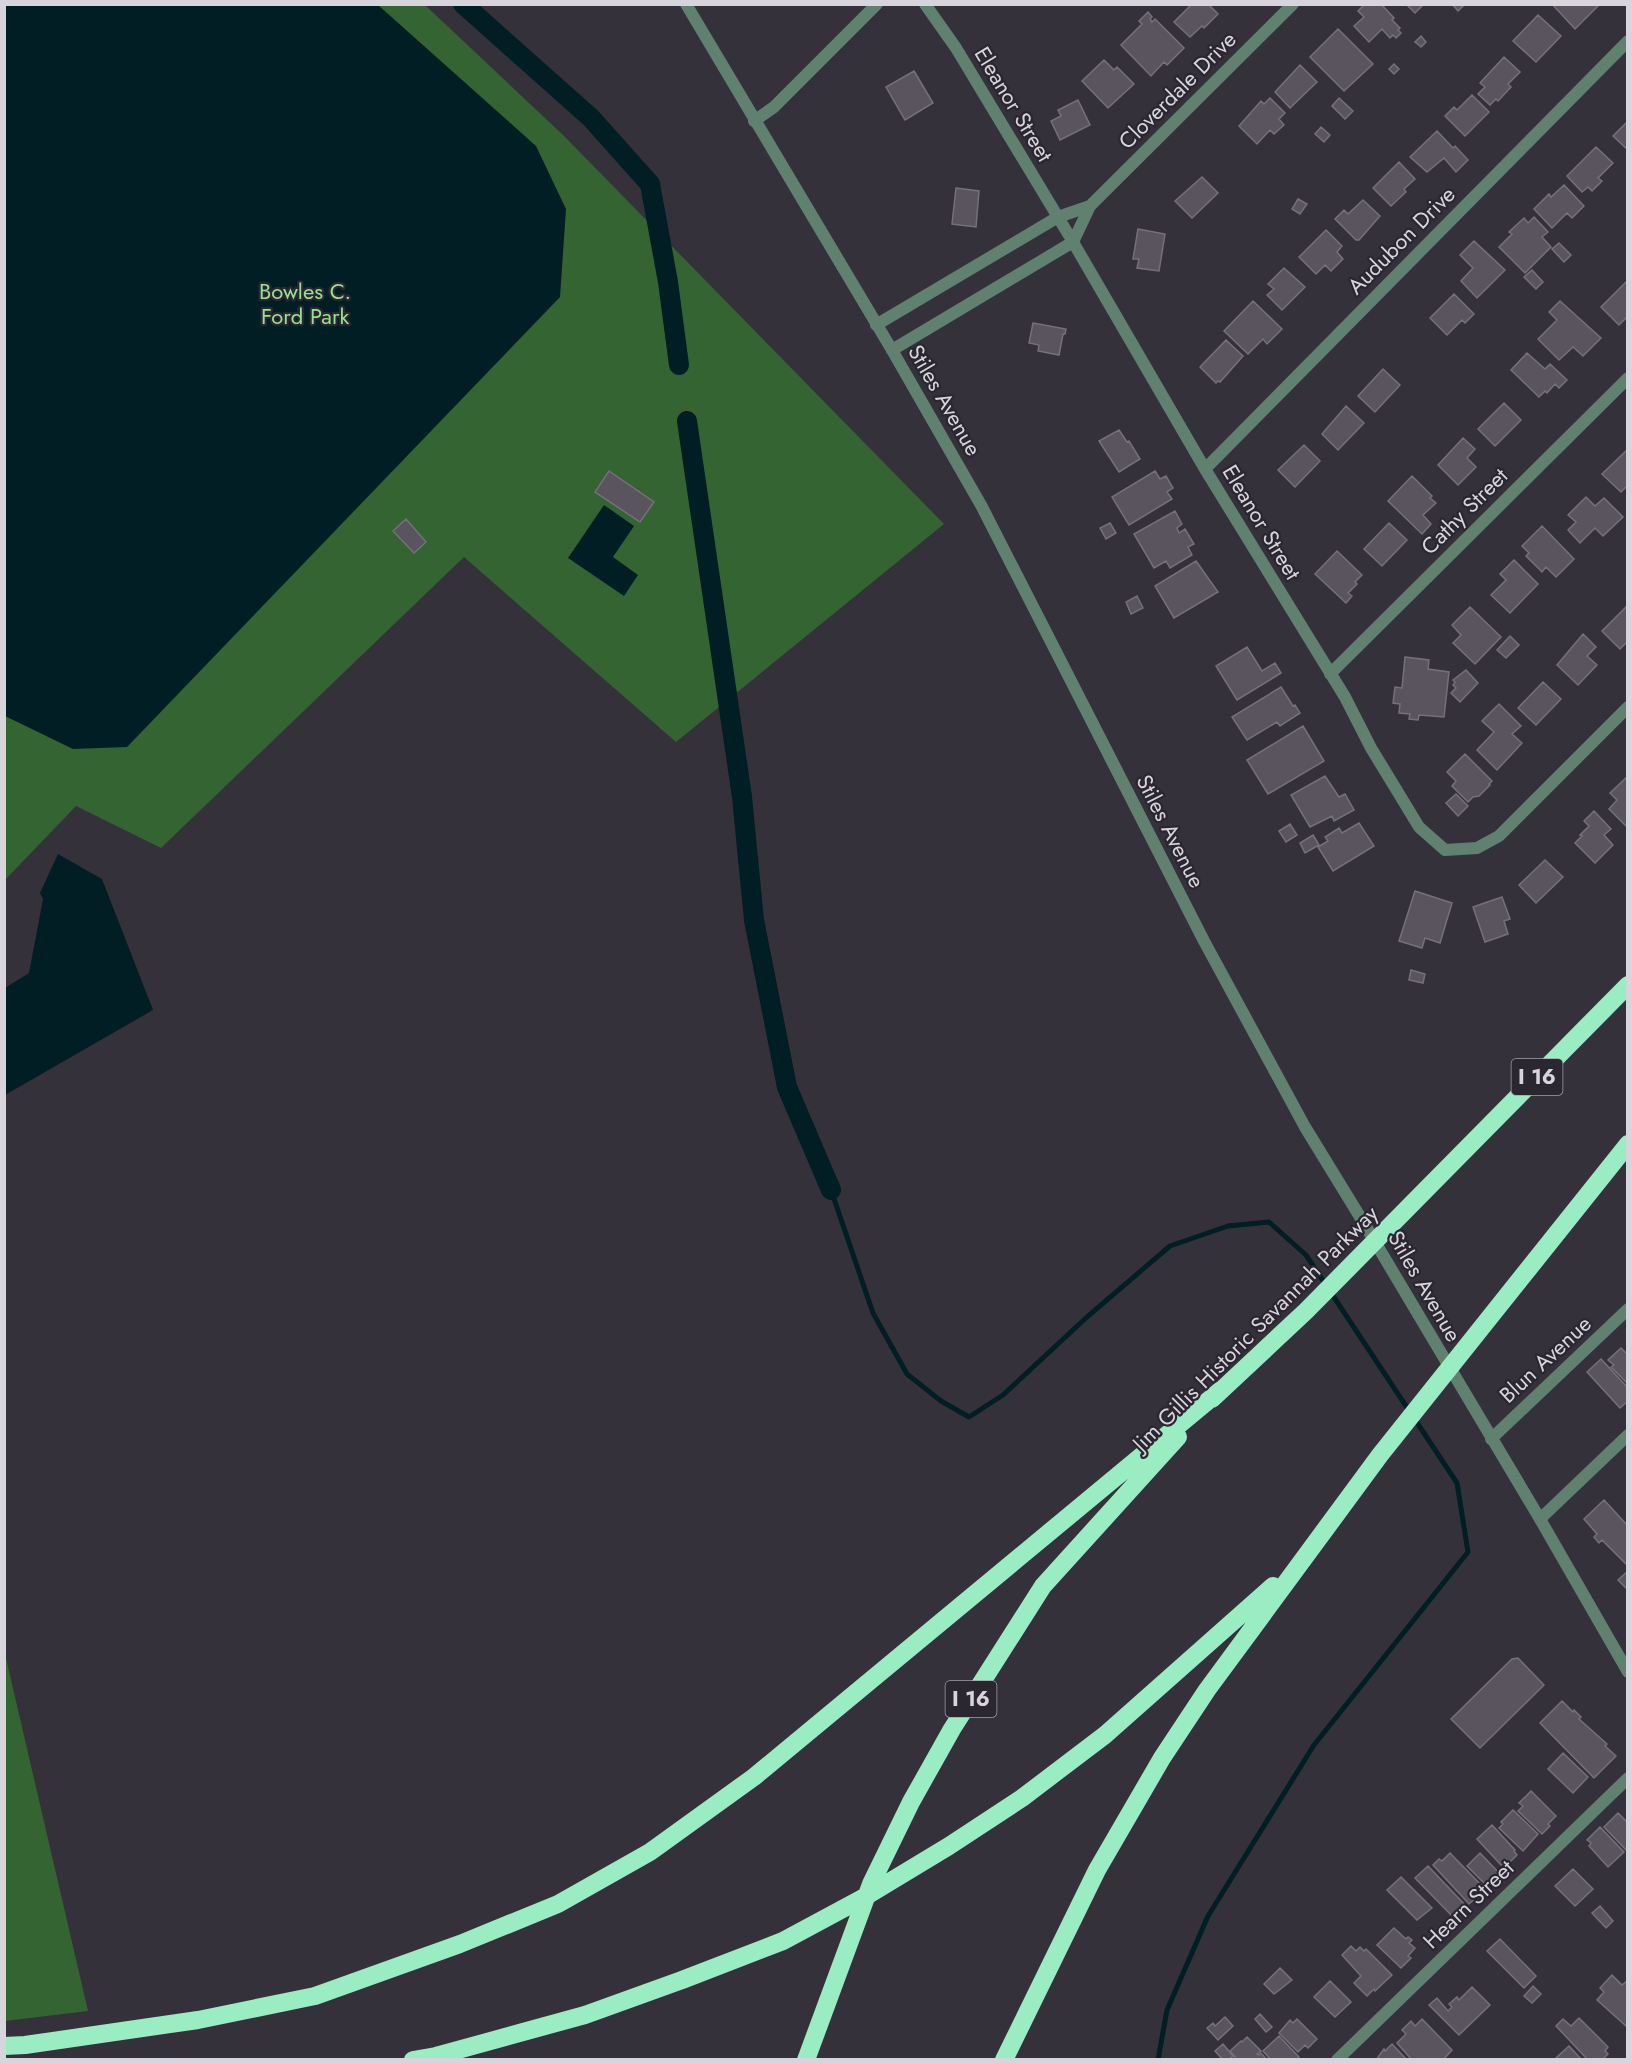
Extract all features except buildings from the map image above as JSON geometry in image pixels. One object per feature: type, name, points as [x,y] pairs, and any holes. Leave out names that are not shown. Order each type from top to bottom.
[{"type":"highway","name":"Jim Gillis Historic Savannah Parkway","points":[[806,2060],[871,1884],[911,1802],[952,1729],[1043,1586],[1221,1390],[1306,1311],[1628,985]]},
{"type":"highway","points":[[1004,2060],[1096,1870],[1162,1758],[1207,1690],[1380,1455],[1628,1144]]},
{"type":"highway","points":[[4,2046],[198,2020],[315,1996],[459,1944],[558,1904],[650,1852],[754,1777],[1221,1390]]},
{"type":"highway","points":[[413,2060],[436,2056],[585,2015],[783,1941],[863,1898],[1022,1798],[1105,1735],[1299,1563]]},
{"type":"street","name":"Stiles Avenue","points":[[686,4],[892,350],[981,506],[1204,941],[1299,1117],[1540,1519],[1628,1672]]},
{"type":"street","points":[[754,121],[774,107],[877,4]]},
{"type":"street","name":"Eleanor Street","points":[[925,4],[956,48],[1058,217],[1205,469],[1345,697],[1371,748],[1419,827],[1445,850],[1477,849],[1499,836],[1628,707]]},
{"type":"street","name":"Cloverdale Drive","points":[[1073,242],[1090,206],[1293,4]]},
{"type":"street","name":"Audubon Drive","points":[[1205,469],[1628,41]]},
{"type":"street","name":"Cloverdale Drive","points":[[876,325],[1058,217],[1090,206]]},
{"type":"street","points":[[892,350],[1073,242]]},
{"type":"street","name":"Cathy Street","points":[[1330,674],[1628,378]]},
{"type":"street","name":"Blun Avenue","points":[[1491,1439],[1628,1309]]},
{"type":"street","points":[[1540,1519],[1628,1435]]},
{"type":"street","name":"Hearn Street","points":[[1337,2060],[1628,1778]]},
{"type":"green space","name":"Bowles C. Ford Park","points":[[5,5],[425,5],[564,136],[944,524],[676,742],[464,557],[161,848],[76,806],[5,880]]},
{"type":"green space","points":[[5,1654],[88,2011],[4,2021]]},
{"type":"shaded area","points":[[4,5],[378,5],[536,146],[566,209],[560,297],[127,747],[73,749],[5,716]]},
{"type":"shaded area","points":[[604,505],[634,526],[613,557],[638,575],[624,596],[568,558]]},
{"type":"shaded area","points":[[58,854],[102,879],[153,1010],[5,1095],[5,988],[29,973],[43,899],[40,893]]},
{"type":"waterway","points":[[463,4],[591,118],[650,184],[668,282],[679,365]]},
{"type":"waterway","points":[[687,421],[742,797],[754,920],[787,1087],[831,1190]]},
{"type":"waterway","points":[[831,1190],[873,1313],[907,1374],[941,1401],[969,1417],[1003,1395],[1087,1317],[1170,1246],[1228,1226],[1269,1222],[1306,1255],[1457,1483],[1468,1552],[1314,1745],[1208,1916],[1167,2010],[1158,2060]]}]
